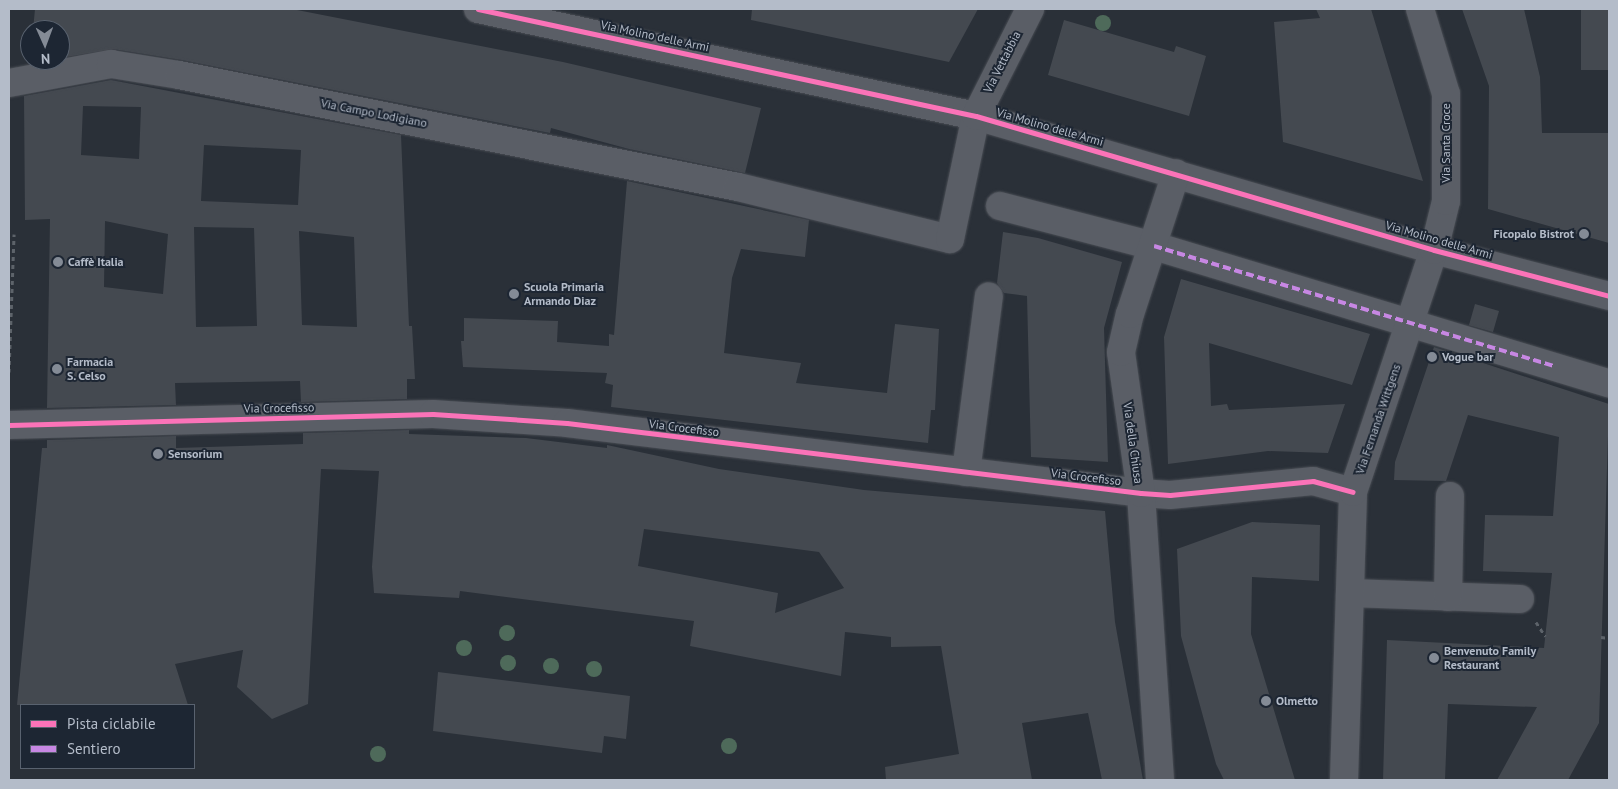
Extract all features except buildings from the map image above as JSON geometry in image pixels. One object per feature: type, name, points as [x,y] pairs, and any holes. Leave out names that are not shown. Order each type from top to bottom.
[{"type":"street","name":"Via Molino delle Armi","points":[[478,9],[976,116],[1434,250],[1609,296]]},
{"type":"street","name":"Via Vettabbia","points":[[738,187],[950,239],[976,116],[1030,9]]},
{"type":"street","name":"Via Santa Croce","points":[[1420,9],[1440,68],[1448,118],[1446,201],[1434,250]]},
{"type":"street","name":"Via Campo Lodigiano","points":[[9,83],[111,64],[179,75],[738,187]]},
{"type":"street","name":"Via della Chiusa","points":[[1160,780],[1141,493],[1121,352],[1130,314],[1154,246],[1176,173]]},
{"type":"street","points":[[1000,206],[1154,246],[1609,383]]},
{"type":"street","name":"Via Fernanda Wittgens","points":[[1344,780],[1353,492],[1434,250]]},
{"type":"street","points":[[966,472],[989,296]]},
{"type":"street","name":"Via Crocefisso","points":[[9,425],[433,414],[566,423],[1170,496],[1312,482],[1353,492]]},
{"type":"street","points":[[1448,597],[1450,496]]},
{"type":"street","points":[[1350,593],[1520,599]]},
{"type":"path","points":[[9,372],[14,234]]},
{"type":"path","points":[[1601,637],[1609,638]]},
{"type":"marked path","points":[[1154,246],[1554,366]]},
{"type":"cycle path","points":[[478,9],[976,116],[1434,250],[1609,296]]},
{"type":"cycle path","points":[[9,425],[433,414],[567,423],[1141,493],[1170,495],[1313,481],[1353,492]]},
{"type":"place","name":"Ficopalo Bistrot","points":[[1584,234]]},
{"type":"place","name":"Caffè Italia","points":[[58,262]]},
{"type":"place","name":"Scuola Primaria Armando Diaz","points":[[514,294]]},
{"type":"place","name":"Vogue bar","points":[[1432,357]]},
{"type":"place","name":"Farmacia S. Celso","points":[[57,369]]},
{"type":"place","name":"Sensorium","points":[[158,454]]},
{"type":"place","name":"Benvenuto Family Restaurant","points":[[1434,658]]},
{"type":"place","name":"Olmetto","points":[[1266,701]]}]
